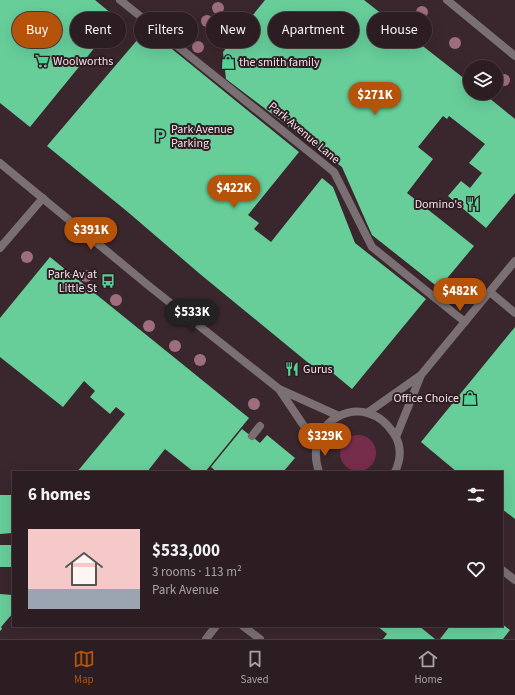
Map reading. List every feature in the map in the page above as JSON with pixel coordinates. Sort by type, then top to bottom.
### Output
[{"type":"street","name":"Park Avenue Lane","points":[[120,0],[334,172],[372,247],[465,322]]},
{"type":"street","points":[[447,0],[515,56]]},
{"type":"street","points":[[0,163],[149,286],[278,389],[339,416]]},
{"type":"street","points":[[0,248],[43,198]]},
{"type":"street","points":[[367,413],[421,375],[515,261]]},
{"type":"street","points":[[490,292],[515,313]]},
{"type":"street","points":[[396,437],[421,375]]},
{"type":"street","points":[[278,389],[316,444]]},
{"type":"street","points":[[319,471],[315,454],[316,444],[321,433],[328,423],[339,416],[348,413],[367,413],[379,418],[389,426],[396,437],[399,446],[399,470]]},
{"type":"street","points":[[252,436],[260,426]]},
{"type":"street","points":[[503,571],[515,580]]},
{"type":"street","points":[[206,639],[215,627]]},
{"type":"street","points":[[244,627],[260,639]]},
{"type":"shaded area","points":[[362,435],[371,440],[375,446],[375,460],[371,466],[362,471],[354,471],[345,466],[341,460],[340,449],[345,440],[351,436]]},
{"type":"building","name":"Woolworths","points":[[0,0],[95,0],[110,12],[70,12],[70,48],[94,48],[30,127],[0,103]]},
{"type":"building","points":[[265,0],[364,0],[379,12],[367,12],[367,48],[425,48],[463,78],[463,100],[492,100],[515,119],[515,193],[486,228],[448,196],[461,181],[470,188],[482,173],[469,163],[485,144],[449,116],[447,119],[443,116],[418,147],[433,159],[407,193],[474,246],[439,288],[372,235],[342,167],[226,79],[223,52],[226,48],[260,48],[260,12],[255,12]]},
{"type":"building","points":[[134,44],[134,48],[171,48],[299,152],[248,215],[259,223],[254,229],[271,242],[322,178],[333,187],[355,243],[426,299],[352,389],[322,364],[317,370],[47,146]]},
{"type":"building","points":[[50,257],[249,418],[206,471],[193,471],[165,449],[148,471],[78,471],[125,414],[116,407],[110,414],[90,397],[95,391],[84,381],[63,407],[0,357],[0,318]]},
{"type":"building","points":[[515,327],[515,519],[503,510],[503,471],[456,471],[421,442]]},
{"type":"building","points":[[242,429],[260,443],[267,435],[295,458],[284,471],[216,471],[211,467]]},
{"type":"building","points":[[0,495],[12,495],[12,533],[0,534]]},
{"type":"building","points":[[0,545],[12,545],[12,567],[0,567]]},
{"type":"building","points":[[0,594],[12,595],[12,614],[1,627],[2,629],[0,631]]},
{"type":"building","points":[[503,625],[510,630],[503,639],[440,639],[449,627],[503,627]]},
{"type":"building","points":[[378,627],[420,627],[435,639],[383,639],[387,634]]},
{"type":"place","name":"Woolworths","points":[[42,61]]},
{"type":"place","name":"the smith family","points":[[228,62]]},
{"type":"place","name":"Park Avenue Parking","points":[[160,136]]},
{"type":"place","name":"Domino's","points":[[473,204]]},
{"type":"place","name":"Park Av at Little St","points":[[108,281]]},
{"type":"place","name":"Gurus","points":[[292,369]]},
{"type":"place","name":"Office Choice","points":[[470,398]]}]
